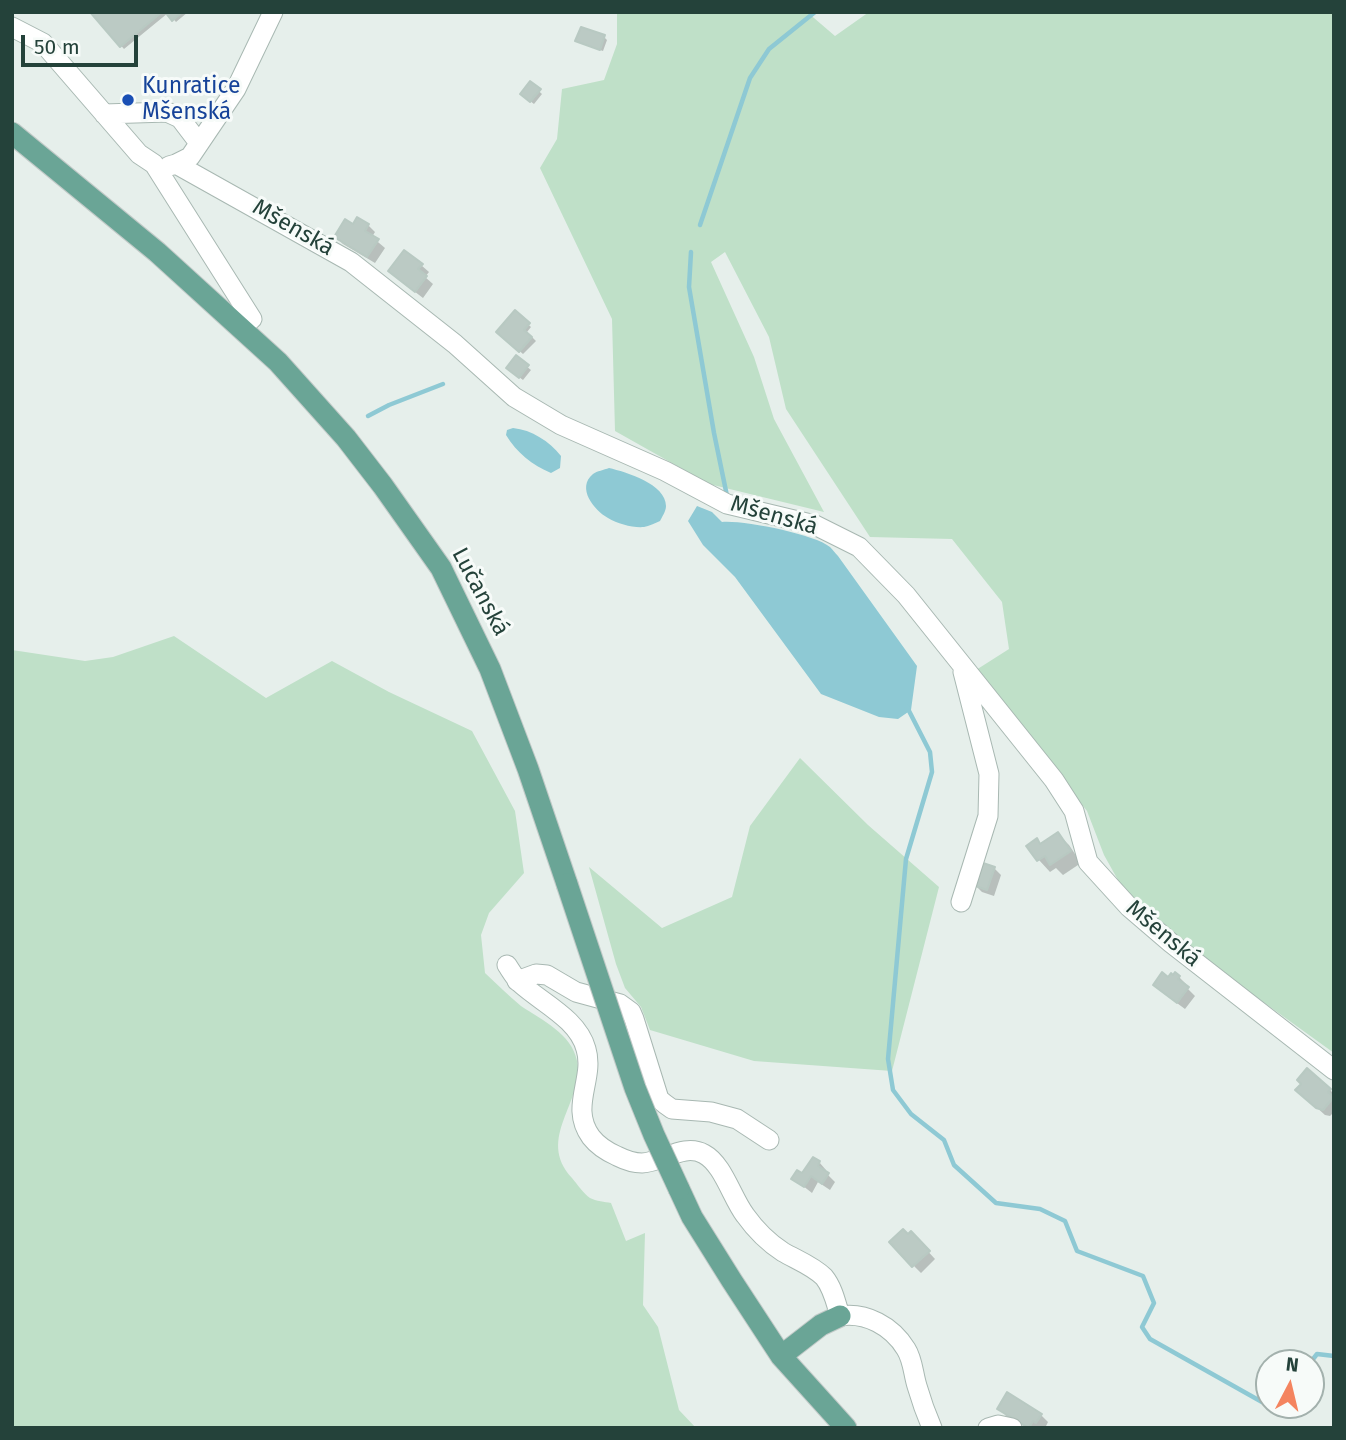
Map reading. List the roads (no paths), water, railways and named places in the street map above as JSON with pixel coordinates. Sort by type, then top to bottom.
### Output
[{"type":"main road","name":"Lučanská","points":[[12,133],[157,252],[278,362],[346,438],[440,568],[490,669],[528,769],[635,1088],[692,1217],[781,1356],[846,1428]]},
{"type":"main road","points":[[781,1356],[821,1325],[840,1316]]},
{"type":"street","points":[[176,164],[190,157],[236,89],[273,12]]},
{"type":"street","points":[[12,27],[43,43],[139,154],[154,164],[252,319]]},
{"type":"street","points":[[104,114],[167,112],[180,118],[199,143]]},
{"type":"street","name":"Mšenská","points":[[154,164],[176,164],[351,262],[455,344],[514,397],[561,425],[665,471],[727,505],[816,525],[859,547],[906,595],[1054,780],[1074,811],[1088,862],[1129,907],[1171,943],[1334,1070]]},
{"type":"street","points":[[961,664],[989,774],[988,817],[961,902]]},
{"type":"street","points":[[769,1140],[737,1119],[711,1112],[672,1109],[659,1099],[634,1018],[620,1004],[576,992],[542,974],[531,976],[512,973],[571,1024],[582,1038],[589,1067],[582,1107],[591,1137],[606,1151],[630,1162],[643,1163],[684,1151],[705,1154],[714,1162],[745,1215],[760,1233],[782,1251],[823,1276],[831,1288],[840,1316],[866,1317],[895,1335],[912,1362],[932,1428]]},
{"type":"street","points":[[988,1428],[998,1425],[1012,1428]]},
{"type":"water","points":[[513,428],[540,437],[551,446],[561,456],[560,468],[551,473],[526,458],[506,435],[507,430]]},
{"type":"water","points":[[609,468],[644,480],[659,491],[666,506],[660,521],[644,527],[630,526],[612,520],[597,510],[589,498],[586,486],[593,474]]},
{"type":"water","points":[[697,506],[712,512],[722,522],[778,529],[809,537],[830,547],[917,666],[911,710],[898,719],[879,717],[821,694],[735,577],[703,545],[688,521]]},
{"type":"waterway","points":[[700,225],[750,78],[769,49],[815,12]]},
{"type":"waterway","points":[[691,252],[689,287],[727,496]]},
{"type":"waterway","points":[[368,416],[443,384]]},
{"type":"waterway","points":[[907,707],[930,752],[932,772],[906,859],[888,1059],[893,1090],[911,1114],[944,1140],[954,1165],[996,1203],[1040,1209],[1065,1221],[1077,1251],[1143,1276],[1154,1303],[1142,1327],[1150,1339],[1255,1398]]},
{"type":"waterway","points":[[1325,1355],[1334,1356]]},
{"type":"place","name":"Kunratice Mšenská","points":[[128,100]]}]
